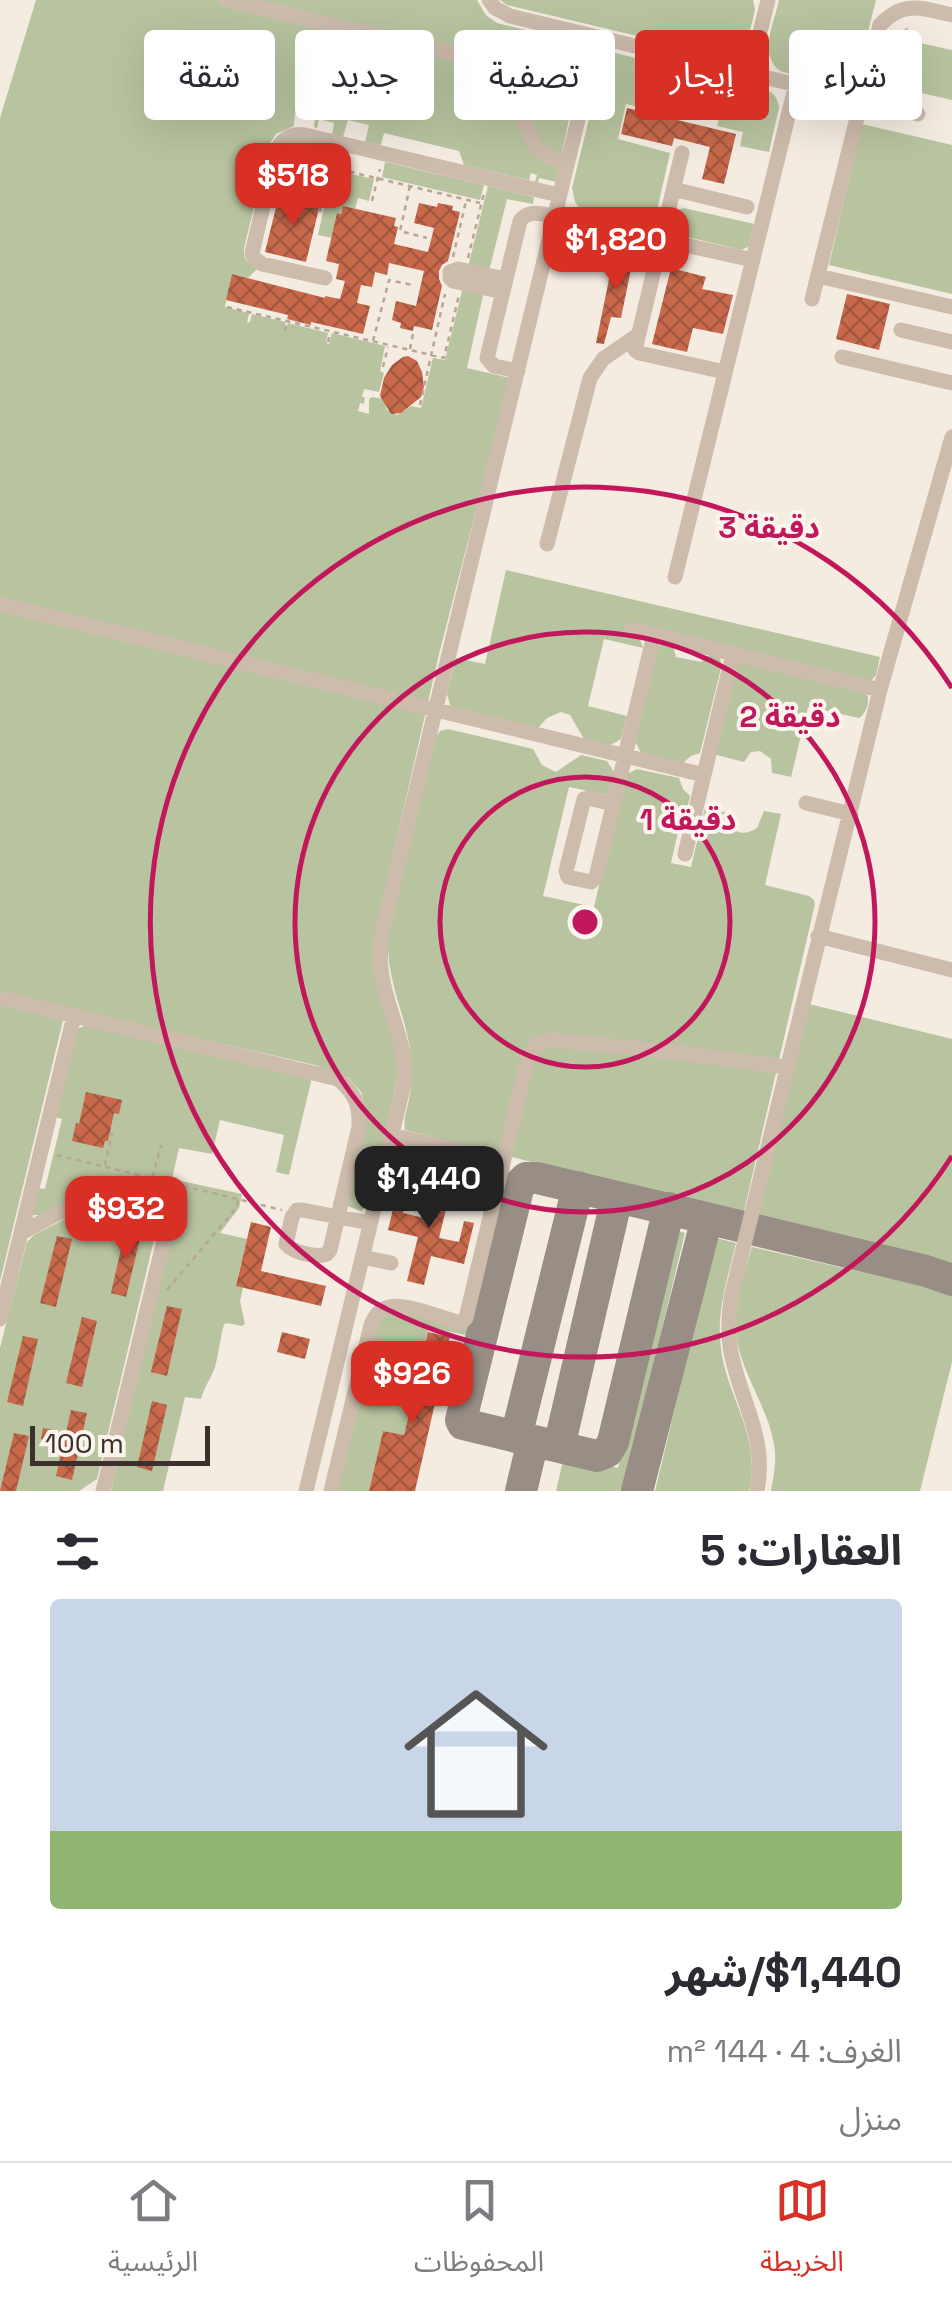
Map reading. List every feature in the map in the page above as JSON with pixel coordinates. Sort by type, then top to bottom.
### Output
[{"type":"lane","points":[[226,0],[454,54]]},
{"type":"lane","points":[[490,0],[504,14],[569,30]]},
{"type":"lane","points":[[761,30],[768,0]]},
{"type":"lane","points":[[879,30],[890,14],[904,8],[944,9]]},
{"type":"lane","points":[[675,577],[789,113]]},
{"type":"lane","points":[[524,120],[538,148],[551,158],[568,162]]},
{"type":"lane","points":[[306,1491],[402,1093],[405,1066],[401,1038],[382,976],[381,943],[577,120]]},
{"type":"lane","points":[[812,299],[855,120]]},
{"type":"lane","points":[[325,278],[262,264],[252,253],[278,145],[298,134],[559,196]]},
{"type":"lane","points":[[682,153],[635,350],[726,372]]},
{"type":"lane","points":[[673,190],[747,207]]},
{"type":"lane","points":[[518,371],[491,364],[487,358],[522,218],[532,213],[753,260]]},
{"type":"lane","points":[[456,275],[536,294]]},
{"type":"lane","points":[[818,276],[952,307]]},
{"type":"lane","points":[[901,330],[952,342]]},
{"type":"lane","points":[[547,544],[590,378],[603,359],[638,335]]},
{"type":"lane","points":[[842,358],[952,383]]},
{"type":"lane","points":[[758,1491],[760,1448],[732,1360],[728,1322],[739,1263],[880,690],[947,475],[952,436]]},
{"type":"lane","points":[[0,604],[704,775]]},
{"type":"lane","points":[[631,629],[880,690]]},
{"type":"lane","points":[[613,804],[588,798],[583,801],[568,876],[587,882],[594,880],[613,804],[654,635]]},
{"type":"lane","points":[[685,854],[733,654]]},
{"type":"lane","points":[[806,803],[850,814]]},
{"type":"lane","points":[[818,936],[952,970]]},
{"type":"lane","points":[[0,998],[338,1080],[349,1088],[360,1113],[359,1126],[338,1217],[330,1250],[318,1256],[289,1248],[287,1240],[294,1212],[302,1210],[338,1217],[370,1224]]},
{"type":"lane","points":[[0,1320],[74,1016]]},
{"type":"lane","points":[[331,1491],[373,1319],[390,1306],[457,1322],[464,1320],[533,1048],[552,1040],[786,1068]]},
{"type":"lane","points":[[392,1135],[503,1161]]},
{"type":"lane","points":[[21,1233],[98,1196],[124,1193],[147,1198],[162,1210],[165,1236],[100,1488]]},
{"type":"lane","points":[[362,1257],[392,1263]]},
{"type":"path","points":[[320,212],[336,142]]},
{"type":"path","points":[[372,201],[383,154]]},
{"type":"path","points":[[330,167],[481,203]]},
{"type":"path","points":[[420,405],[431,355],[487,179]]},
{"type":"path","points":[[410,186],[400,231],[427,238]]},
{"type":"path","points":[[227,306],[444,358],[466,200]]},
{"type":"path","points":[[373,342],[389,280],[413,285]]},
{"type":"path","points":[[248,322],[250,312]]},
{"type":"path","points":[[285,331],[287,321]]},
{"type":"path","points":[[328,342],[330,331]]},
{"type":"path","points":[[410,350],[413,334]]},
{"type":"path","points":[[383,368],[388,345]]},
{"type":"path","points":[[104,1167],[112,1133]]},
{"type":"path","points":[[147,1198],[161,1144]]},
{"type":"path","points":[[41,1151],[294,1212]]},
{"type":"path","points":[[152,1291],[164,1293],[237,1207],[238,1200]]},
{"type":"green space","points":[[36,0],[477,0],[486,15],[497,23],[526,30],[454,30],[454,120],[569,120],[556,182],[539,178],[535,182],[537,175],[531,173],[529,180],[464,165],[459,151],[384,133],[381,145],[365,142],[369,125],[348,120],[434,120],[434,30],[295,30],[294,126],[276,134],[270,143],[244,248],[247,261],[258,268],[248,278],[232,274],[225,307],[249,313],[247,323],[252,314],[286,322],[284,332],[288,323],[328,333],[329,344],[332,333],[385,346],[379,392],[364,389],[364,404],[360,403],[358,411],[369,414],[372,397],[383,399],[387,410],[397,415],[411,406],[421,408],[433,358],[445,360],[463,287],[484,291],[467,368],[510,378],[439,654],[375,934],[398,1076],[369,1203],[361,1211],[347,1206],[365,1112],[361,1092],[349,1078],[315,1065],[66,1008],[0,1281],[0,118]]},
{"type":"green space","points":[[500,0],[753,0],[755,10],[750,30],[635,30],[635,35],[507,5]]},
{"type":"green space","points":[[779,0],[876,0],[868,30],[789,30],[789,74],[773,64],[769,38]]},
{"type":"green space","points":[[922,43],[952,50],[952,100],[922,93]]},
{"type":"green space","points":[[615,53],[635,58],[635,106],[626,104],[618,139],[670,153],[654,224],[580,208],[572,188],[589,120],[615,120]]},
{"type":"green space","points":[[769,91],[776,97],[779,108],[769,152],[740,146],[743,132],[717,126],[718,120],[769,120]]},
{"type":"green space","points":[[323,120],[348,120],[343,137],[332,135],[334,123]]},
{"type":"green space","points":[[862,124],[952,145],[952,294],[829,265]]},
{"type":"green space","points":[[292,140],[333,149],[321,200],[272,190],[282,150]]},
{"type":"green space","points":[[385,162],[484,185],[480,200],[382,177]]},
{"type":"green space","points":[[332,170],[374,179],[369,201],[358,198],[355,209],[343,206],[332,238],[318,235]]},
{"type":"green space","points":[[488,186],[534,197],[533,204],[507,199],[489,271],[468,267]]},
{"type":"green space","points":[[684,208],[754,224],[749,246],[742,250],[679,235],[672,226],[675,212]]},
{"type":"green space","points":[[506,570],[880,657],[876,675],[866,680],[630,623],[627,635],[640,639],[643,648],[604,639],[588,706],[627,716],[621,739],[609,746],[584,739],[570,715],[561,712],[547,718],[538,728],[453,707],[447,694],[456,658],[485,664]]},
{"type":"green space","points":[[673,646],[676,657],[701,662],[710,654],[719,657],[722,664],[700,753],[683,763],[641,753],[635,741],[657,647]]},
{"type":"green space","points":[[737,662],[866,693],[867,707],[859,718],[808,707],[791,777],[772,773],[771,759],[760,751],[751,752],[744,762],[713,754]]},
{"type":"green space","points":[[448,729],[533,749],[542,765],[556,772],[581,755],[607,761],[614,772],[608,795],[569,787],[543,896],[594,907],[625,775],[637,769],[679,778],[690,796],[671,863],[691,867],[705,808],[728,813],[730,825],[741,833],[757,828],[764,811],[781,814],[765,885],[809,896],[815,904],[744,1211],[681,1200],[405,1130],[411,1060],[390,970],[388,936],[436,737]]},
{"type":"green space","points":[[809,1004],[952,1039],[952,1265],[758,1217]]},
{"type":"green space","points":[[89,1024],[312,1077],[289,1175],[276,1172],[284,1135],[220,1120],[212,1154],[179,1148],[172,1179],[242,1194],[239,1208],[220,1233],[247,1239],[236,1285],[243,1287],[240,1301],[245,1324],[224,1324],[215,1367],[201,1399],[185,1397],[163,1491],[111,1491],[171,1229],[153,1194],[115,1185],[40,1215],[31,1211],[36,1188],[45,1189],[62,1119],[55,1117],[77,1029]]},
{"type":"green space","points":[[504,1168],[510,1169],[469,1336],[429,1327],[404,1435],[383,1431],[369,1491],[334,1491],[375,1324],[393,1311],[458,1325]]},
{"type":"green space","points":[[120,1200],[150,1207],[158,1223],[97,1479],[79,1491],[0,1491],[0,1348],[27,1242],[94,1204]]},
{"type":"green space","points":[[674,1230],[685,1233],[623,1491],[556,1491],[564,1456],[618,1468]]},
{"type":"green space","points":[[716,1238],[736,1243],[722,1302],[720,1337],[727,1377],[751,1450],[749,1491],[655,1491]]},
{"type":"green space","points":[[752,1247],[952,1293],[952,1362],[920,1491],[771,1491],[774,1444],[740,1353],[736,1328]]},
{"type":"building","points":[[627,108],[635,110],[635,120],[677,120],[736,134],[724,184],[702,179],[710,147],[674,138],[672,146],[621,134]]},
{"type":"building","points":[[279,195],[320,204],[306,262],[265,252]]},
{"type":"building","points":[[419,203],[453,206],[452,210],[460,212],[448,261],[439,271],[442,286],[432,330],[400,328],[401,323],[392,320],[396,301],[416,306],[424,271],[389,263],[387,275],[375,272],[372,287],[361,285],[357,303],[370,306],[363,334],[311,325],[287,319],[288,315],[226,300],[232,274],[340,299],[345,281],[336,279],[339,264],[326,261],[337,213],[341,214],[343,206],[396,218],[394,244],[428,252],[434,228],[414,223]]},
{"type":"building","points":[[615,250],[634,254],[621,318],[611,317],[604,344],[596,343]]},
{"type":"building","points":[[671,268],[706,277],[702,289],[733,295],[723,334],[693,328],[687,352],[652,344]]},
{"type":"building","points":[[847,294],[890,304],[879,350],[836,339]]},
{"type":"building","points":[[408,356],[417,361],[424,387],[421,397],[401,413],[391,414],[380,396],[384,378],[392,365]]},
{"type":"building","points":[[86,1092],[122,1100],[103,1148],[72,1141]]},
{"type":"building","points":[[433,1179],[452,1184],[439,1238],[459,1242],[464,1221],[474,1223],[464,1264],[431,1256],[424,1285],[407,1281],[418,1237],[388,1230],[399,1184],[409,1187],[403,1213],[424,1218]]},
{"type":"building","points":[[251,1222],[271,1227],[261,1271],[326,1286],[321,1306],[236,1286]]},
{"type":"building","points":[[126,1227],[142,1230],[126,1297],[111,1293]]},
{"type":"building","points":[[57,1236],[72,1239],[56,1307],[40,1303]]},
{"type":"building","points":[[167,1306],[182,1309],[167,1376],[151,1372]]},
{"type":"building","points":[[82,1317],[97,1321],[82,1387],[66,1383]]},
{"type":"building","points":[[282,1332],[310,1339],[305,1359],[277,1352]]},
{"type":"building","points":[[428,1332],[450,1337],[415,1491],[369,1491],[383,1431],[404,1435]]},
{"type":"building","points":[[23,1336],[38,1339],[23,1406],[7,1402]]},
{"type":"building","points":[[152,1401],[167,1405],[152,1471],[137,1467]]},
{"type":"building","points":[[71,1410],[87,1413],[72,1480],[56,1476],[63,1445],[41,1439],[43,1428],[66,1433]]},
{"type":"building","points":[[14,1433],[29,1436],[16,1491],[0,1491]]},
{"type":"taxiway","points":[[669,1208],[613,1442],[607,1452],[597,1456],[463,1424],[519,1185],[526,1178],[537,1178],[586,1189],[634,1201],[683,1212],[952,1280]]},
{"type":"taxiway","points":[[516,1437],[578,1187]]},
{"type":"taxiway","points":[[559,1447],[617,1197]]},
{"type":"taxiway","points":[[637,1491],[707,1218]]},
{"type":"taxiway","points":[[521,1491],[533,1441]]}]
